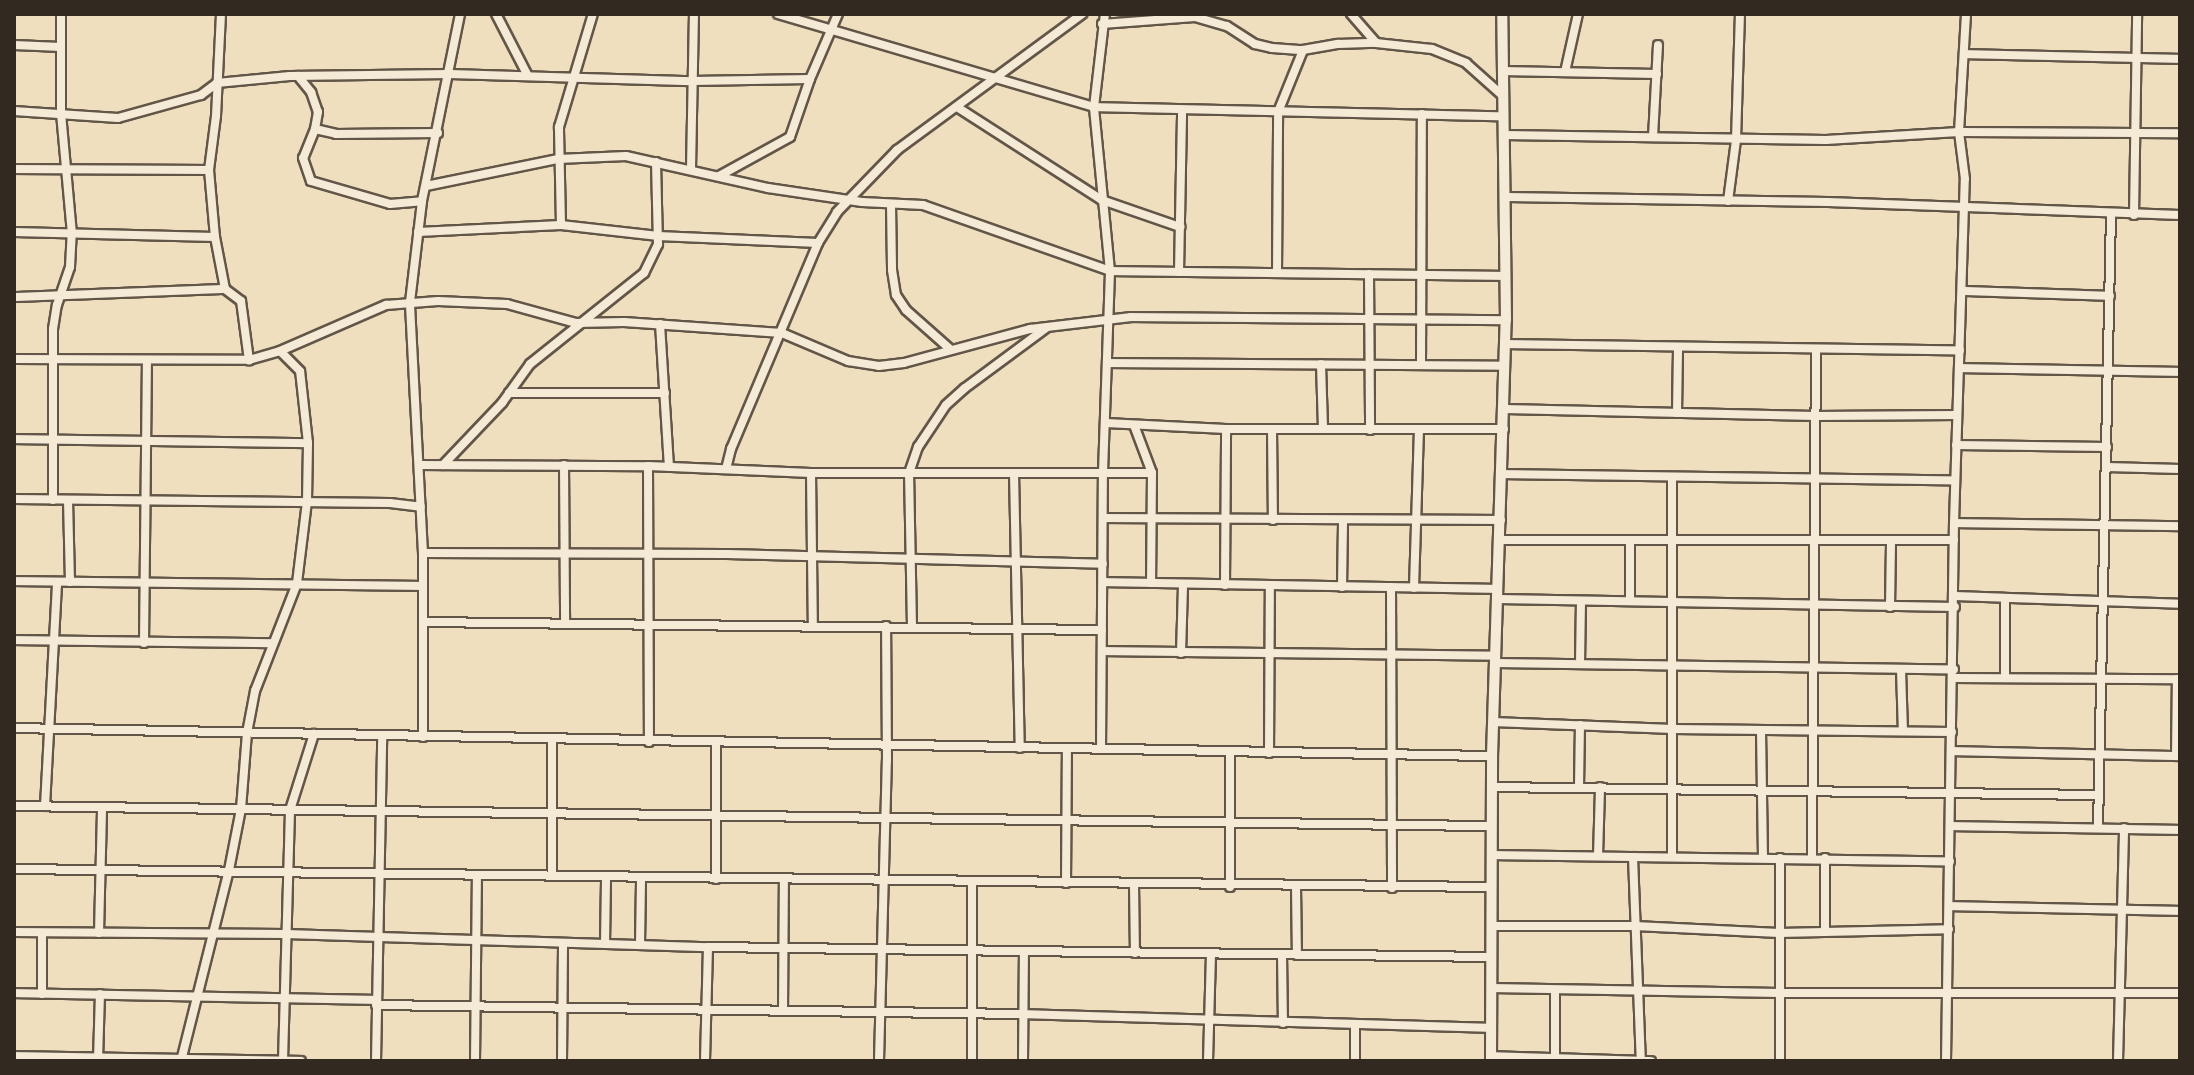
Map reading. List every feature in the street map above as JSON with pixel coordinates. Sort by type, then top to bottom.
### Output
[{"type":"street","points":[[53,500],[52,360],[55,314],[70,267],[72,234],[61,112],[61,14]]},
{"type":"street","points":[[221,14],[209,170],[215,237],[225,289]]},
{"type":"street","points":[[423,737],[423,553],[410,302],[422,201],[460,14]]},
{"type":"street","points":[[496,14],[527,74]]},
{"type":"street","points":[[561,225],[559,127],[593,14]]},
{"type":"street","points":[[691,169],[694,14]]},
{"type":"street","points":[[778,14],[1094,107],[1504,116]]},
{"type":"street","points":[[718,177],[790,137],[810,79],[838,14]]},
{"type":"street","points":[[726,469],[731,449],[818,243],[846,200],[897,150],[1082,14]]},
{"type":"street","points":[[1101,749],[1103,472],[1110,271],[1094,107],[1105,14]]},
{"type":"street","points":[[1351,14],[1376,43]]},
{"type":"street","points":[[1502,14],[1507,197],[1506,344],[1492,756],[1491,1059],[1651,1061]]},
{"type":"street","points":[[1565,72],[1578,14]]},
{"type":"street","points":[[1728,201],[1736,140],[1740,14]]},
{"type":"street","points":[[1946,1061],[1954,523],[1965,207],[1959,132],[1966,14]]},
{"type":"street","points":[[2134,215],[2137,14]]},
{"type":"street","points":[[1102,24],[1195,17],[1227,26],[1255,44],[1303,50],[1338,44],[1376,43],[1444,52],[1466,63],[1503,96]]},
{"type":"street","points":[[14,45],[61,47]]},
{"type":"street","points":[[1653,137],[1658,45]]},
{"type":"street","points":[[1277,273],[1278,112],[1303,50]]},
{"type":"street","points":[[1964,54],[2180,59]]},
{"type":"street","points":[[1502,71],[1657,74]]},
{"type":"street","points":[[14,111],[61,112],[106,119],[128,117],[201,95],[217,83],[298,76],[527,74],[692,81],[810,79]]},
{"type":"street","points":[[298,76],[316,101],[315,129],[303,158],[311,181],[390,204],[422,201]]},
{"type":"street","points":[[957,107],[1102,200],[1180,227]]},
{"type":"street","points":[[1179,272],[1182,111]]},
{"type":"street","points":[[1421,365],[1422,114]]},
{"type":"street","points":[[315,129],[336,134],[438,133]]},
{"type":"street","points":[[1505,135],[1826,140],[1959,132],[2180,133]]},
{"type":"street","points":[[426,186],[558,159],[609,155],[846,200],[939,209],[1110,271],[1506,276]]},
{"type":"street","points":[[443,465],[509,393],[530,364],[576,323],[644,273],[655,252],[658,236],[656,162]]},
{"type":"street","points":[[14,170],[209,170]]},
{"type":"street","points":[[1507,197],[2180,215]]},
{"type":"street","points":[[891,204],[892,270],[896,295],[906,310],[951,350]]},
{"type":"street","points":[[2098,828],[2111,214]]},
{"type":"street","points":[[418,232],[561,225],[658,236],[818,243]]},
{"type":"street","points":[[14,232],[215,237]]},
{"type":"street","points":[[1369,274],[1370,430]]},
{"type":"street","points":[[14,297],[225,289],[241,301],[249,360]]},
{"type":"street","points":[[1962,291],[2110,296]]},
{"type":"street","points":[[14,359],[147,362],[249,360],[280,351],[375,309],[410,302],[485,301],[576,323],[660,324],[782,333],[864,365],[890,366],[1046,327],[1109,319],[1506,320]]},
{"type":"street","points":[[660,324],[669,467]]},
{"type":"street","points":[[912,627],[909,473],[918,447],[946,405],[1046,327]]},
{"type":"street","points":[[1506,344],[1960,350]]},
{"type":"street","points":[[1677,413],[1678,347]]},
{"type":"street","points":[[1812,858],[1816,349]]},
{"type":"street","points":[[181,1059],[229,870],[241,809],[247,733],[255,691],[271,643],[297,583],[307,501],[308,443],[300,371],[280,351]]},
{"type":"street","points":[[144,643],[147,362]]},
{"type":"street","points":[[1108,363],[1505,366]]},
{"type":"street","points":[[1321,364],[1323,429]]},
{"type":"street","points":[[1960,368],[2180,372]]},
{"type":"street","points":[[509,393],[665,393]]},
{"type":"street","points":[[1505,409],[1815,416],[1957,415]]},
{"type":"street","points":[[1106,423],[1226,429],[1504,429]]},
{"type":"street","points":[[1134,425],[1152,473],[1151,583]]},
{"type":"street","points":[[1225,585],[1226,429]]},
{"type":"street","points":[[1272,429],[1273,520]]},
{"type":"street","points":[[1414,588],[1419,430]]},
{"type":"street","points":[[14,439],[308,443]]},
{"type":"street","points":[[1956,445],[2107,447]]},
{"type":"street","points":[[419,465],[648,466],[811,473],[1152,473]]},
{"type":"street","points":[[564,465],[565,623]]},
{"type":"street","points":[[648,466],[649,742]]},
{"type":"street","points":[[2107,467],[2180,469]]},
{"type":"street","points":[[811,473],[813,626]]},
{"type":"street","points":[[1014,473],[1020,748]]},
{"type":"street","points":[[1502,474],[1955,480]]},
{"type":"street","points":[[1672,477],[1672,857]]},
{"type":"street","points":[[14,499],[307,501],[421,507]]},
{"type":"street","points":[[68,500],[70,582]]},
{"type":"street","points":[[1104,518],[1501,520]]},
{"type":"street","points":[[1342,587],[1343,520]]},
{"type":"street","points":[[1954,523],[2180,526]]},
{"type":"street","points":[[1500,540],[1954,540]]},
{"type":"street","points":[[1630,540],[1630,601]]},
{"type":"street","points":[[1890,607],[1891,540]]},
{"type":"street","points":[[423,553],[564,551],[1103,564]]},
{"type":"street","points":[[14,581],[422,586]]},
{"type":"street","points":[[45,806],[57,582]]},
{"type":"street","points":[[1103,582],[1391,587],[1581,601],[1955,607]]},
{"type":"street","points":[[1181,653],[1183,584]]},
{"type":"street","points":[[1269,753],[1270,586]]},
{"type":"street","points":[[1391,587],[1392,888]]},
{"type":"street","points":[[1955,596],[2180,604]]},
{"type":"street","points":[[2005,599],[2005,678]]},
{"type":"street","points":[[1580,664],[1581,601]]},
{"type":"street","points":[[423,622],[1102,630]]},
{"type":"street","points":[[879,1061],[886,626]]},
{"type":"street","points":[[14,640],[271,643]]},
{"type":"street","points":[[1102,651],[1393,656],[1672,667],[1901,669],[2005,678],[2178,679],[2178,756],[1953,751]]},
{"type":"street","points":[[1901,669],[1903,731]]},
{"type":"street","points":[[1493,722],[1673,729],[1952,732]]},
{"type":"street","points":[[1579,787],[1580,725]]},
{"type":"street","points":[[14,728],[1492,756]]},
{"type":"street","points":[[1761,730],[1763,858]]},
{"type":"street","points":[[283,1061],[290,810],[314,734]]},
{"type":"street","points":[[376,1061],[377,874],[382,736]]},
{"type":"street","points":[[552,739],[552,876]]},
{"type":"street","points":[[716,743],[716,879]]},
{"type":"street","points":[[1066,883],[1067,748]]},
{"type":"street","points":[[1230,752],[1230,887]]},
{"type":"street","points":[[1492,787],[2098,795]]},
{"type":"street","points":[[1598,856],[1600,787]]},
{"type":"street","points":[[14,806],[1492,826]]},
{"type":"street","points":[[99,933],[102,807]]},
{"type":"street","points":[[1951,826],[2180,830]]},
{"type":"street","points":[[2118,1061],[2124,828]]},
{"type":"street","points":[[1492,855],[1950,861]]},
{"type":"street","points":[[1633,857],[1641,1061]]},
{"type":"street","points":[[1780,858],[1780,1061]]},
{"type":"street","points":[[1825,858],[1825,932]]},
{"type":"street","points":[[14,869],[1230,887],[1492,887]]},
{"type":"street","points":[[475,1061],[477,875]]},
{"type":"street","points":[[605,944],[606,877]]},
{"type":"street","points":[[640,945],[641,878]]},
{"type":"street","points":[[783,1011],[784,881]]},
{"type":"street","points":[[972,883],[972,1061]]},
{"type":"street","points":[[1134,884],[1135,953]]},
{"type":"street","points":[[1296,887],[1297,955]]},
{"type":"street","points":[[1949,906],[2180,911]]},
{"type":"street","points":[[1491,926],[1635,926],[1779,933],[1949,929]]},
{"type":"street","points":[[14,932],[286,934],[708,947],[1492,957]]},
{"type":"street","points":[[42,933],[42,994]]},
{"type":"street","points":[[562,1061],[563,943]]},
{"type":"street","points":[[705,1061],[708,947]]},
{"type":"street","points":[[1023,1061],[1024,952]]},
{"type":"street","points":[[1282,954],[1283,1023]]},
{"type":"street","points":[[1208,1061],[1211,955]]},
{"type":"street","points":[[1491,988],[1638,992],[1947,990],[2180,993]]},
{"type":"street","points":[[1555,990],[1555,1058]]},
{"type":"street","points":[[14,993],[285,997],[476,1006],[1023,1014],[1491,1028]]},
{"type":"street","points":[[98,1059],[100,994]]},
{"type":"street","points":[[1355,1025],[1355,1061]]},
{"type":"street","points":[[14,1056],[301,1061]]}]
